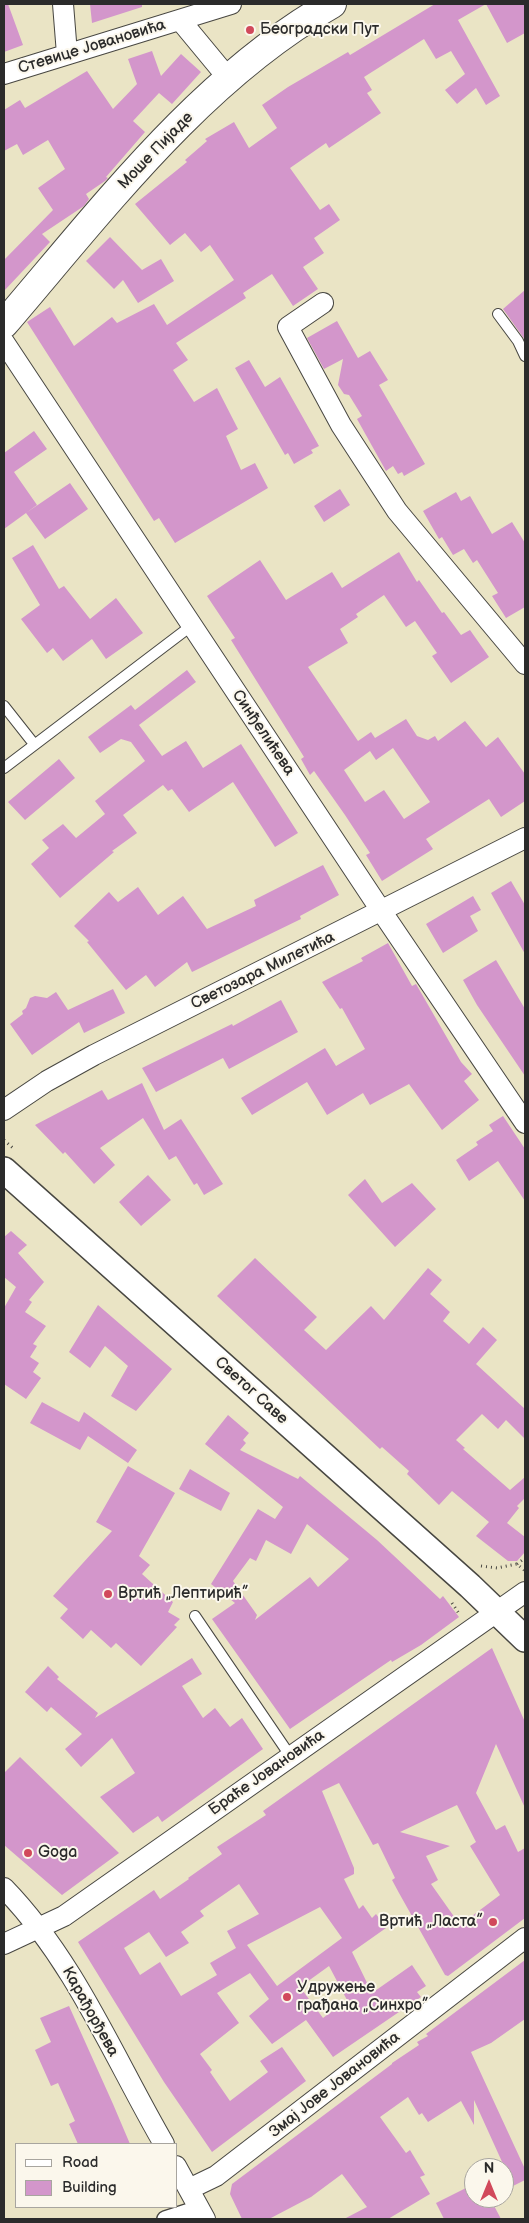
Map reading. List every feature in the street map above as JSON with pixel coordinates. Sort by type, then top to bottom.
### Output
[{"type":"main road","name":"Моше Пијаде","points":[[4,324],[104,206],[228,78],[288,31],[332,4]]},
{"type":"street","points":[[64,4],[67,54]]},
{"type":"street","name":"Стевице Јовановића","points":[[4,74],[231,4]]},
{"type":"street","name":"Стевице Јовановића","points":[[180,20],[228,78]]},
{"type":"street","points":[[323,303],[288,327],[341,425],[397,511],[524,659]]},
{"type":"street","name":"Синђелићева","points":[[4,342],[191,626],[525,1123]]},
{"type":"street","name":"Светозара Милетића","points":[[4,1110],[47,1080],[94,1055],[382,912],[525,838]]},
{"type":"street","name":"Светог Саве","points":[[4,1170],[498,1612],[525,1639]]},
{"type":"street","name":"Браће Јовановића","points":[[4,1944],[64,1916],[525,1592]]},
{"type":"street","name":"Светог Саве","points":[[498,1612],[525,1651]]},
{"type":"street","name":"Карађорђева","points":[[4,1888],[40,1928],[66,1966],[163,2143]]},
{"type":"street","name":"Змај Јове Јовановића","points":[[189,2189],[216,2176],[525,1938]]},
{"type":"street","points":[[165,2219],[202,2214],[178,2170]]},
{"type":"lane","points":[[498,314],[518,341],[525,356]]},
{"type":"lane","points":[[4,768],[191,626]]},
{"type":"lane","points":[[4,706],[34,744]]},
{"type":"lane","points":[[195,1616],[291,1757]]},
{"type":"path","points":[[489,1566],[496,1568],[517,1564],[525,1558]]},
{"type":"path","points":[[517,1564],[525,1571]]},
{"type":"building","points":[[4,4],[8,4],[23,45],[4,52]]},
{"type":"building","points":[[90,4],[142,4],[142,7],[92,23]]},
{"type":"building","points":[[435,4],[486,4],[458,20],[500,96],[486,105],[476,88],[457,104],[445,90],[465,74],[451,51],[436,59],[424,39],[364,77],[372,90],[367,93],[381,113],[329,148],[326,143],[290,168],[320,210],[329,204],[340,220],[314,238],[324,253],[303,267],[318,289],[293,306],[272,274],[243,293],[246,298],[176,343],[188,360],[173,370],[194,402],[217,388],[238,429],[226,436],[241,470],[255,463],[268,488],[175,543],[159,518],[154,521],[27,322],[50,307],[74,346],[112,317],[117,323],[154,304],[167,325],[234,280],[210,245],[201,252],[185,233],[170,245],[135,204],[187,162],[185,160],[207,141],[205,139],[234,122],[249,148],[277,128],[262,105],[288,87],[348,52],[350,55]]},
{"type":"building","points":[[486,4],[525,4],[525,33],[507,43]]},
{"type":"building","points":[[152,51],[161,76],[181,54],[201,72],[172,104],[159,93],[133,121],[145,132],[106,177],[108,178],[86,194],[89,199],[84,206],[42,234],[50,242],[4,291],[4,260],[53,210],[38,188],[65,169],[48,140],[23,155],[17,144],[4,151],[4,110],[20,100],[25,108],[87,71],[113,109],[137,84],[128,59]]},
{"type":"building","points":[[110,237],[142,270],[161,259],[174,281],[138,303],[123,280],[114,289],[86,261]]},
{"type":"building","points":[[525,290],[525,340],[503,309]]},
{"type":"building","points":[[337,321],[358,358],[370,351],[388,380],[379,385],[425,464],[404,476],[402,472],[398,474],[393,466],[386,471],[357,419],[362,416],[349,395],[344,394],[338,385],[343,359],[324,369],[307,338]]},
{"type":"building","points":[[249,360],[265,387],[280,377],[319,446],[311,450],[313,453],[294,464],[288,453],[285,455],[235,368]]},
{"type":"building","points":[[34,431],[47,449],[14,472],[37,505],[4,529],[4,453]]},
{"type":"building","points":[[70,483],[88,509],[45,539],[26,513]]},
{"type":"building","points":[[340,489],[350,505],[324,522],[314,506]]},
{"type":"building","points":[[456,492],[461,501],[470,496],[492,534],[512,522],[525,543],[525,607],[506,618],[492,596],[498,593],[477,560],[473,563],[464,549],[453,555],[442,537],[439,539],[423,511]]},
{"type":"building","points":[[33,545],[59,589],[64,586],[90,619],[116,598],[143,633],[106,659],[92,639],[63,661],[53,648],[47,653],[21,619],[40,605],[12,558]]},
{"type":"building","points":[[399,552],[417,582],[419,580],[442,613],[444,612],[461,635],[470,630],[489,657],[451,683],[432,656],[437,653],[415,621],[406,627],[384,595],[356,614],[358,617],[340,629],[348,643],[308,667],[358,741],[371,732],[375,738],[406,719],[417,736],[428,740],[435,736],[438,741],[465,721],[486,747],[498,737],[525,774],[525,801],[501,817],[489,799],[426,839],[433,849],[382,881],[366,855],[370,853],[345,815],[314,771],[310,775],[301,759],[304,757],[231,640],[235,638],[207,596],[260,560],[286,600],[332,572],[342,588]],"holes":[[[393,748],[430,802],[404,819],[384,790],[365,802],[344,770],[370,751],[376,760]]]},
{"type":"building","points":[[187,670],[196,682],[139,725],[162,756],[186,741],[203,768],[241,744],[298,833],[275,847],[233,782],[189,812],[172,789],[168,791],[163,785],[123,815],[137,833],[112,851],[114,852],[60,898],[31,864],[49,848],[42,840],[63,824],[76,838],[105,814],[95,801],[145,761],[131,742],[121,739],[100,753],[88,737],[131,705],[135,710]]},
{"type":"building","points":[[59,759],[75,778],[25,820],[8,802]]},
{"type":"building","points":[[323,865],[339,895],[300,916],[301,919],[192,972],[187,962],[155,987],[146,975],[126,990],[87,942],[89,941],[74,926],[109,892],[118,902],[138,887],[158,915],[183,896],[207,929],[256,906],[254,900]]},
{"type":"building","points":[[511,881],[525,905],[525,954],[491,893]]},
{"type":"building","points":[[473,896],[481,910],[470,916],[478,931],[443,953],[426,924]]},
{"type":"building","points":[[388,943],[412,986],[416,984],[461,1062],[472,1074],[464,1081],[479,1100],[442,1130],[409,1084],[370,1105],[363,1093],[327,1115],[307,1082],[252,1115],[241,1098],[325,1048],[336,1066],[365,1049],[342,1008],[340,1009],[322,982],[363,961],[361,958]]},
{"type":"building","points":[[496,960],[525,1009],[525,1076],[477,1005],[463,980]]},
{"type":"building","points":[[113,989],[125,1013],[84,1033],[79,1022],[32,1055],[10,1024],[23,1014],[22,1011],[26,1008],[30,998],[35,996],[47,998],[56,992],[68,1010]]},
{"type":"building","points":[[281,1000],[298,1032],[229,1069],[223,1058],[156,1092],[142,1068],[232,1024],[233,1026]]},
{"type":"building","points":[[142,1083],[164,1130],[181,1119],[223,1184],[204,1195],[197,1183],[194,1185],[176,1156],[169,1160],[143,1118],[100,1148],[115,1165],[94,1184],[65,1152],[63,1154],[35,1125],[102,1090],[108,1100]]},
{"type":"building","points":[[503,1116],[525,1149],[525,1201],[498,1161],[469,1181],[456,1160],[478,1145],[476,1142],[493,1131],[489,1125]]},
{"type":"building","points":[[148,1175],[171,1200],[141,1226],[119,1202]]},
{"type":"building","points":[[365,1179],[382,1203],[412,1183],[436,1209],[395,1247],[348,1195]]},
{"type":"building","points":[[11,1231],[27,1245],[18,1253],[44,1282],[29,1300],[32,1302],[25,1312],[46,1326],[33,1344],[37,1346],[30,1357],[39,1363],[33,1372],[41,1378],[26,1399],[4,1384],[4,1308],[16,1287],[4,1277],[4,1237]]},
{"type":"building","points":[[255,1258],[317,1317],[304,1330],[326,1350],[371,1306],[384,1320],[428,1268],[442,1280],[430,1294],[450,1312],[443,1321],[469,1344],[483,1327],[497,1340],[476,1364],[525,1409],[525,1439],[506,1420],[498,1429],[482,1414],[456,1440],[465,1448],[463,1449],[510,1490],[525,1477],[525,1498],[517,1506],[519,1508],[507,1523],[525,1537],[525,1552],[517,1561],[508,1561],[476,1536],[489,1522],[452,1491],[439,1505],[407,1474],[409,1471],[382,1447],[380,1449],[217,1296]]},
{"type":"building","points":[[98,1305],[172,1369],[136,1411],[111,1396],[128,1366],[105,1346],[90,1368],[69,1352]]},
{"type":"building","points":[[42,1402],[79,1422],[84,1412],[137,1450],[128,1463],[88,1436],[80,1450],[30,1423]]},
{"type":"building","points":[[228,1415],[249,1433],[243,1440],[246,1443],[240,1450],[298,1479],[300,1476],[377,1540],[440,1599],[443,1596],[459,1617],[421,1645],[392,1662],[391,1660],[290,1729],[212,1619],[235,1603],[211,1584],[258,1509],[275,1519],[283,1507],[205,1444]],"holes":[[[307,1524],[349,1559],[318,1587],[310,1577],[255,1620],[257,1615],[233,1581],[250,1558],[256,1561],[266,1540],[291,1554]]]},
{"type":"building","points":[[128,1466],[175,1493],[139,1556],[150,1565],[142,1574],[173,1602],[168,1612],[180,1619],[174,1625],[177,1627],[141,1666],[116,1643],[111,1648],[91,1630],[83,1639],[60,1618],[68,1609],[53,1596],[112,1531],[96,1522]]},
{"type":"building","points":[[190,1469],[230,1493],[221,1511],[179,1489]]},
{"type":"building","points":[[492,1648],[525,1722],[525,1808],[496,1744],[476,1793],[496,1830],[505,1825],[518,1852],[525,1848],[525,1918],[448,1976],[445,1975],[392,1880],[395,1878],[378,1843],[373,1845],[339,1783],[322,1791],[354,1868],[354,1874],[344,1879],[359,1909],[363,1905],[372,1918],[376,1914],[386,1928],[352,1952],[372,1993],[412,1965],[426,1986],[417,1992],[421,1997],[333,2057],[306,2020],[272,2044],[249,2016],[269,1999],[250,1973],[217,1993],[239,2023],[200,2054],[212,2070],[210,2072],[230,2101],[268,2072],[260,2061],[282,2047],[306,2081],[212,2152],[164,2082],[78,1942],[154,1890],[160,1899],[189,1879],[222,1854],[217,1847],[266,1815],[263,1811]],"holes":[[[457,1805],[476,1842],[470,1846],[500,1895],[460,1925],[431,1884],[438,1880],[426,1856],[450,1846],[400,1832]],[[239,1884],[259,1914],[227,1931],[236,1948],[210,1963],[217,1975],[181,1996],[160,1962],[140,1975],[124,1948],[149,1932],[166,1957],[189,1943],[181,1932],[204,1916],[200,1911]],[[320,1907],[342,1938],[277,1986],[247,1945]],[[329,1966],[347,2000],[323,2018],[300,1987]]]},
{"type":"building","points":[[192,1658],[202,1674],[182,1686],[203,1718],[215,1708],[230,1727],[242,1718],[263,1749],[162,1822],[158,1816],[133,1833],[100,1797],[135,1773],[112,1738],[81,1767],[65,1749],[82,1734],[51,1707],[47,1712],[25,1692],[48,1666],[59,1677],[57,1679],[98,1713],[95,1718]]},
{"type":"building","points":[[20,1757],[119,1853],[62,1895],[4,1845],[4,1773]]},
{"type":"building","points":[[525,1960],[525,2019],[491,2043],[471,2052],[525,2169],[525,2180],[514,2186],[514,2158],[500,2158],[474,2100],[474,2125],[461,2101],[428,2122],[422,2113],[419,2115],[408,2097],[380,2117],[406,2153],[410,2150],[425,2175],[420,2177],[430,2194],[388,2219],[344,2219],[367,2207],[342,2174],[311,2197],[269,2219],[242,2219],[230,2194],[232,2184],[392,2063],[419,2045],[417,2042],[428,2036],[426,2034]]},
{"type":"building","points":[[69,2006],[130,2143],[78,2143],[69,2124],[75,2121],[58,2083],[51,2086],[35,2050],[51,2042],[40,2018]]},
{"type":"building","points":[[464,2189],[464,2208],[495,2208],[501,2219],[444,2219],[436,2203]]},
{"type":"place","name":"Београдски Пут","points":[[250,30]]},
{"type":"place","name":"Вртић „Лептирић”","points":[[108,1594]]},
{"type":"place","name":"Goga","points":[[28,1853]]},
{"type":"place","name":"Вртић „Ласта”","points":[[493,1922]]},
{"type":"place","name":"Удружење грађана „Синхро”","points":[[287,1997]]}]
